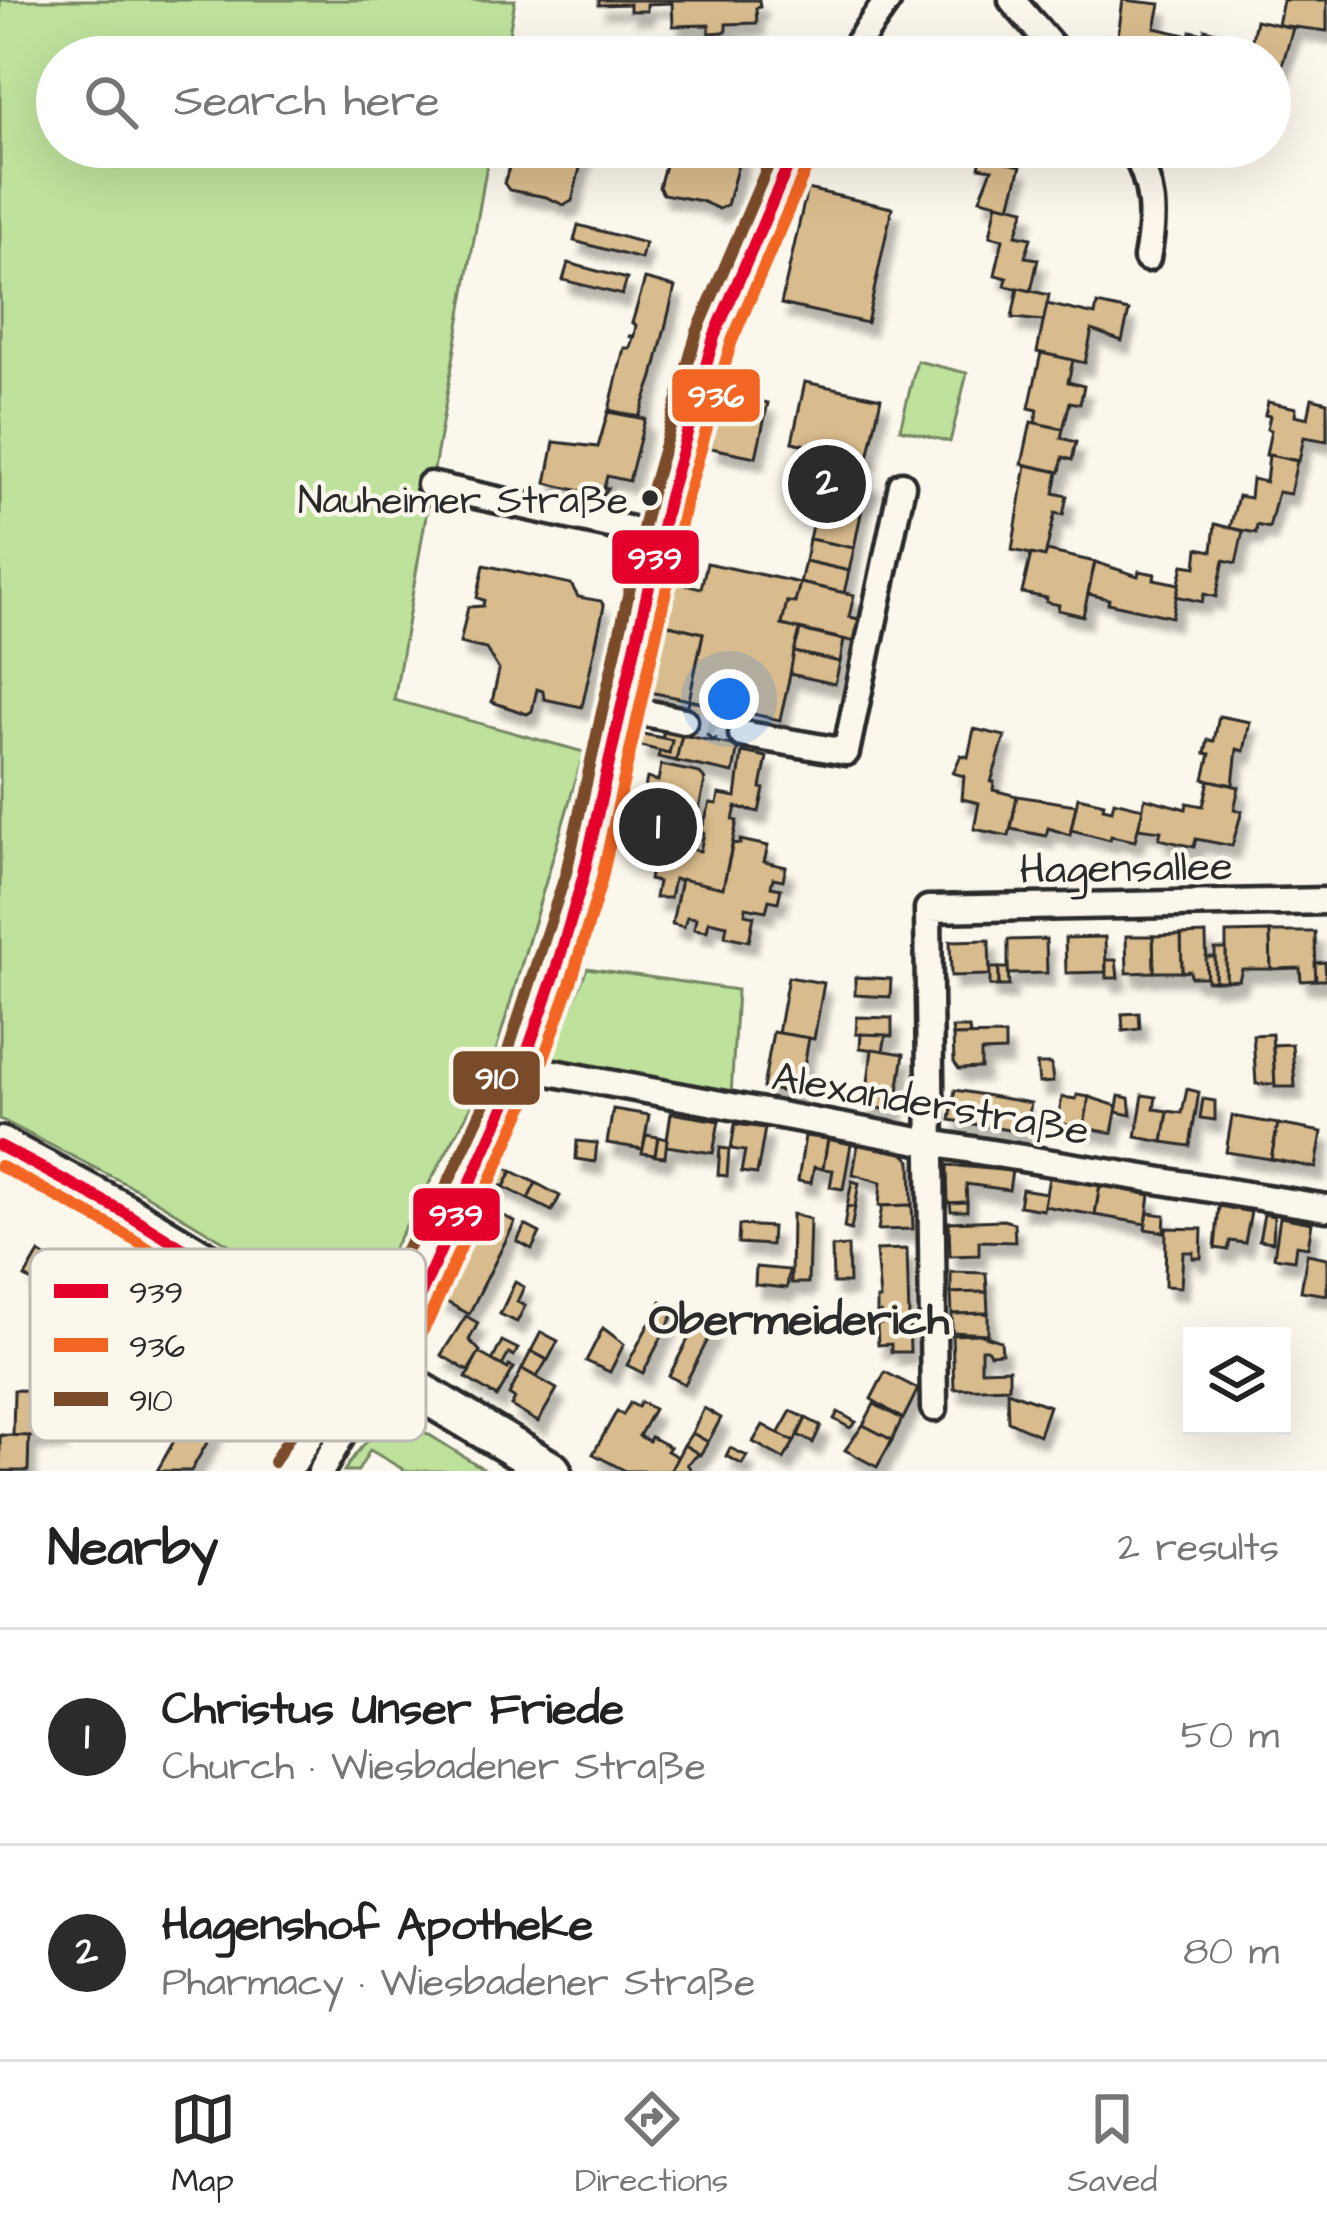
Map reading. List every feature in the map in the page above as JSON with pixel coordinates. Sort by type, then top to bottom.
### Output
[{"type":"main road","points":[[0,1146],[184,1249]]},
{"type":"main road","points":[[426,1397],[551,1471]]},
{"type":"street","points":[[863,36],[888,0]]},
{"type":"street","points":[[1012,0],[1043,36]]},
{"type":"street","points":[[426,1262],[522,1067],[583,878],[659,536],[714,337],[786,168]]},
{"type":"street","points":[[1144,168],[1154,224],[1147,258]]},
{"type":"street","points":[[430,485],[659,536]]},
{"type":"street","points":[[742,734],[846,752],[902,485]]},
{"type":"street","points":[[621,708],[684,721]]},
{"type":"street","name":"Hagensallee","points":[[930,1142],[928,909],[1327,901]]},
{"type":"street","name":"Alexanderstraße","points":[[522,1067],[1327,1208]]},
{"type":"street","points":[[930,1142],[934,1408]]},
{"type":"street","points":[[289,1471],[311,1441]]},
{"type":"street","points":[[320,1471],[334,1441]]},
{"type":"green space","points":[[0,0],[515,0],[509,36],[36,36],[36,168],[486,168],[394,700],[584,752],[489,1075],[392,1249],[236,1249],[138,1190],[0,1119]]},
{"type":"green space","points":[[917,361],[967,373],[950,442],[900,429]]},
{"type":"green space","points":[[587,968],[737,990],[731,1097],[550,1062]]},
{"type":"green space","points":[[426,1433],[487,1471],[406,1471],[370,1450],[358,1471],[344,1471],[367,1441],[426,1441]]},
{"type":"building","points":[[599,0],[759,0],[760,7],[756,8],[757,23],[726,24],[726,32],[709,33],[709,25],[673,26],[672,3],[647,4],[647,11],[630,11],[630,4],[599,5]]},
{"type":"building","points":[[1123,0],[1160,4],[1155,28],[1190,36],[1118,36]]},
{"type":"building","points":[[1283,0],[1327,0],[1327,31],[1278,25]]},
{"type":"building","points":[[1256,20],[1293,28],[1291,36],[1253,36]]},
{"type":"building","points":[[509,168],[580,168],[572,201],[564,205],[509,190],[504,183]]},
{"type":"building","points":[[664,168],[737,168],[727,205],[719,209],[663,194],[659,187]]},
{"type":"building","points":[[986,168],[1020,168],[1010,206],[980,199],[992,169]]},
{"type":"building","points":[[807,189],[892,208],[867,323],[781,304]]},
{"type":"building","points":[[997,203],[1025,209],[1016,235],[1031,238],[1025,257],[1038,259],[1031,291],[1005,286],[1007,278],[995,275],[1003,239],[990,236]]},
{"type":"building","points":[[578,225],[645,243],[641,259],[574,241]]},
{"type":"building","points":[[568,263],[627,279],[622,295],[563,280]]},
{"type":"building","points":[[645,279],[675,287],[639,417],[609,410],[624,348],[630,348],[633,337],[628,336],[634,336],[636,325],[632,323]]},
{"type":"building","points":[[1018,288],[1049,295],[1044,321],[1012,318]]},
{"type":"building","points":[[1047,304],[1095,315],[1097,304],[1129,311],[1122,341],[1092,330],[1085,363],[1037,352]]},
{"type":"building","points":[[1041,353],[1073,360],[1068,382],[1084,386],[1080,404],[1070,402],[1063,429],[1035,423],[1038,410],[1029,408]]},
{"type":"building","points":[[805,382],[881,398],[868,458],[792,442]]},
{"type":"building","points":[[723,394],[768,403],[756,457],[711,448]]},
{"type":"building","points":[[1312,398],[1327,402],[1327,441],[1304,437],[1299,461],[1266,455],[1271,430],[1267,429],[1270,416],[1265,415],[1268,402],[1296,408],[1295,415],[1308,418]]},
{"type":"building","points":[[608,412],[645,419],[629,481],[607,476],[604,488],[608,488],[602,496],[546,483],[554,442],[598,447]]},
{"type":"building","points":[[1031,422],[1063,429],[1061,438],[1076,442],[1072,460],[1063,457],[1060,472],[1022,464]]},
{"type":"building","points":[[1269,455],[1297,461],[1290,494],[1278,492],[1269,528],[1257,525],[1256,533],[1230,528],[1238,496],[1250,498],[1252,479],[1266,482]]},
{"type":"building","points":[[1026,465],[1058,472],[1054,493],[1067,496],[1063,515],[1055,513],[1045,557],[1012,550]]},
{"type":"building","points":[[824,471],[872,481],[863,504],[819,494]]},
{"type":"building","points":[[819,494],[863,504],[854,548],[809,539]]},
{"type":"building","points":[[1215,524],[1243,531],[1236,563],[1224,560],[1216,597],[1204,594],[1202,602],[1176,596],[1183,565],[1196,567],[1198,548],[1212,551]]},
{"type":"building","points":[[809,539],[854,548],[849,571],[805,561]]},
{"type":"building","points":[[1047,551],[1095,562],[1083,616],[1058,610],[1059,605],[1046,602],[1047,598],[1022,593],[1031,554],[1045,557]]},
{"type":"building","points":[[805,561],[849,571],[844,593],[800,583]]},
{"type":"building","points":[[1095,562],[1179,584],[1172,617],[1088,594]]},
{"type":"building","points":[[707,563],[800,583],[795,603],[787,602],[782,625],[800,630],[780,720],[689,700],[703,633],[665,624],[674,582],[701,588]]},
{"type":"building","points":[[484,565],[571,584],[578,597],[601,601],[604,606],[582,707],[544,699],[543,691],[537,689],[527,714],[492,702],[499,670],[486,649],[460,643],[468,607],[483,606],[484,600],[477,598]]},
{"type":"building","points":[[800,583],[854,595],[849,617],[865,620],[860,643],[782,625],[787,602],[795,603]]},
{"type":"building","points":[[660,623],[703,633],[689,700],[645,691]]},
{"type":"building","points":[[800,630],[844,640],[840,662],[794,652]]},
{"type":"building","points":[[794,652],[840,662],[835,684],[790,674]]},
{"type":"building","points":[[689,700],[745,713],[738,746],[682,735]],"holes":[[[710,717],[718,718],[724,728],[713,740],[701,730]]]},
{"type":"building","points":[[1219,716],[1250,722],[1244,751],[1237,749],[1233,785],[1204,779],[1208,740],[1214,741]]},
{"type":"building","points":[[974,729],[1005,736],[991,782],[993,790],[1017,796],[1009,836],[974,829],[979,803],[962,799],[964,776],[953,773],[961,755],[968,757]]},
{"type":"building","points":[[664,731],[682,735],[676,761],[658,757],[660,751],[669,753],[672,740],[662,738]]},
{"type":"building","points":[[643,734],[672,740],[669,753],[640,746]]},
{"type":"building","points":[[682,735],[738,746],[733,773],[676,761]]},
{"type":"building","points":[[742,752],[767,757],[764,789],[759,812],[736,807],[723,888],[674,879],[670,898],[655,898],[658,882],[649,880],[651,868],[647,867],[656,844],[619,836],[623,819],[638,822],[647,778],[658,781],[661,765],[700,773],[705,780],[693,838],[688,837],[686,848],[700,851],[710,803],[717,804],[719,794],[736,797]]},
{"type":"building","points":[[1209,780],[1239,787],[1234,810],[1242,811],[1232,846],[1196,839],[1194,847],[1159,839],[1161,831],[1138,828],[1145,798],[1186,809],[1187,803],[1203,806]]},
{"type":"building","points":[[1017,796],[1076,805],[1070,835],[1048,828],[1046,836],[1011,829]]},
{"type":"building","points":[[1078,797],[1104,803],[1103,808],[1112,810],[1114,801],[1143,808],[1135,841],[1071,830]]},
{"type":"building","points":[[740,840],[768,846],[764,862],[786,867],[783,880],[773,878],[771,887],[781,889],[778,902],[769,900],[766,911],[746,907],[745,914],[754,916],[749,941],[725,936],[727,925],[709,921],[707,931],[694,929],[696,918],[687,917],[684,927],[672,924],[681,879],[723,888],[733,843],[740,844]]},
{"type":"building","points":[[1270,932],[1271,969],[1242,969],[1239,980],[1226,981],[1226,933]]},
{"type":"building","points":[[1270,932],[1315,932],[1316,980],[1301,981],[1300,968],[1271,969]]},
{"type":"building","points":[[1206,934],[1207,977],[1191,977],[1190,971],[1182,972],[1181,935]]},
{"type":"building","points":[[1181,935],[1182,972],[1154,972],[1153,936]]},
{"type":"building","points":[[1126,936],[1153,936],[1154,972],[1127,973]]},
{"type":"building","points":[[1105,937],[1106,972],[1066,973],[1065,938]]},
{"type":"building","points":[[1046,939],[1047,973],[1008,974],[1008,940]]},
{"type":"building","points":[[989,940],[990,975],[951,976],[950,941]]},
{"type":"building","points":[[1215,949],[1226,949],[1226,981],[1215,981]]},
{"type":"building","points":[[1206,957],[1215,957],[1215,981],[1207,981]]},
{"type":"building","points":[[1106,960],[1116,960],[1118,978],[1106,978]]},
{"type":"building","points":[[1325,962],[1326,980],[1316,980],[1315,963]]},
{"type":"building","points":[[990,968],[999,968],[999,986],[990,986]]},
{"type":"building","points":[[999,968],[1008,968],[1009,986],[999,986]]},
{"type":"building","points":[[788,977],[824,983],[814,1039],[778,1033]]},
{"type":"building","points":[[855,977],[891,979],[890,997],[855,995]]},
{"type":"building","points":[[1139,1013],[1140,1029],[1123,1031],[1122,1014]]},
{"type":"building","points":[[857,1017],[892,1018],[892,1036],[856,1034]]},
{"type":"building","points":[[952,1028],[969,1028],[970,1036],[953,1036]]},
{"type":"building","points":[[773,1032],[809,1038],[799,1094],[763,1088]]},
{"type":"building","points":[[861,1034],[886,1035],[883,1051],[860,1048]]},
{"type":"building","points":[[1272,1034],[1275,1084],[1256,1084],[1253,1035]]},
{"type":"building","points":[[1005,1035],[1005,1051],[981,1052],[981,1068],[959,1069],[954,1062],[953,1036]]},
{"type":"building","points":[[1292,1044],[1295,1087],[1275,1087],[1273,1045]]},
{"type":"building","points":[[873,1049],[904,1054],[895,1111],[865,1106]]},
{"type":"building","points":[[1037,1064],[1051,1064],[1053,1082],[1039,1083]]},
{"type":"building","points":[[1187,1089],[1199,1092],[1190,1146],[1163,1142],[1168,1111],[1182,1113]]},
{"type":"building","points":[[955,1090],[1031,1103],[1026,1133],[950,1120]]},
{"type":"building","points":[[1077,1095],[1089,1097],[1084,1128],[1057,1123],[1062,1097],[1076,1099]]},
{"type":"building","points":[[1143,1095],[1156,1097],[1154,1109],[1168,1111],[1163,1142],[1136,1137]]},
{"type":"building","points":[[1119,1096],[1129,1098],[1131,1115],[1116,1112]]},
{"type":"building","points":[[1089,1097],[1117,1106],[1112,1133],[1084,1128]]},
{"type":"building","points":[[1203,1099],[1215,1101],[1215,1120],[1200,1118]]},
{"type":"building","points":[[613,1109],[649,1115],[643,1149],[607,1143]]},
{"type":"building","points":[[671,1113],[719,1121],[713,1153],[666,1146]]},
{"type":"building","points":[[1232,1116],[1278,1124],[1271,1159],[1226,1152]]},
{"type":"building","points":[[735,1124],[765,1128],[757,1174],[741,1172],[745,1151],[731,1149]]},
{"type":"building","points":[[1278,1124],[1322,1132],[1316,1168],[1271,1159]]},
{"type":"building","points":[[646,1135],[658,1137],[655,1155],[642,1153]]},
{"type":"building","points":[[805,1136],[828,1139],[823,1169],[814,1167],[811,1183],[798,1181]]},
{"type":"building","points":[[658,1137],[667,1139],[665,1157],[655,1156]]},
{"type":"building","points":[[828,1139],[851,1144],[843,1189],[830,1187],[833,1170],[823,1169]]},
{"type":"building","points":[[577,1141],[597,1143],[595,1162],[576,1159]]},
{"type":"building","points":[[858,1144],[903,1153],[911,1161],[912,1205],[879,1206],[881,1182],[853,1174]]},
{"type":"building","points":[[720,1148],[729,1149],[727,1176],[718,1175]]},
{"type":"building","points":[[947,1165],[1012,1171],[1009,1190],[966,1184],[967,1202],[948,1203]]},
{"type":"building","points":[[504,1167],[512,1171],[504,1187],[496,1183]]},
{"type":"building","points":[[512,1171],[536,1183],[528,1199],[504,1187]]},
{"type":"building","points":[[1049,1177],[1100,1185],[1095,1215],[1044,1206]]},
{"type":"building","points":[[852,1181],[859,1183],[855,1207],[847,1207]]},
{"type":"building","points":[[536,1183],[560,1196],[552,1211],[528,1199]]},
{"type":"building","points":[[1100,1185],[1150,1195],[1146,1224],[1095,1215]]},
{"type":"building","points":[[1022,1189],[1046,1193],[1043,1210],[1019,1206]]},
{"type":"building","points":[[967,1202],[967,1211],[951,1211],[950,1203]]},
{"type":"building","points":[[485,1205],[515,1222],[469,1314],[439,1298]]},
{"type":"building","points":[[912,1205],[913,1229],[878,1230],[882,1206]]},
{"type":"building","points":[[1219,1206],[1251,1212],[1245,1243],[1230,1241],[1228,1250],[1215,1248]]},
{"type":"building","points":[[847,1207],[855,1207],[851,1230],[844,1228]]},
{"type":"building","points":[[1148,1213],[1165,1215],[1164,1232],[1145,1229]]},
{"type":"building","points":[[792,1214],[810,1219],[808,1283],[791,1283]]},
{"type":"building","points":[[1264,1214],[1274,1216],[1273,1242],[1259,1240]]},
{"type":"building","points":[[1280,1217],[1312,1223],[1308,1247],[1296,1245],[1294,1260],[1274,1257]]},
{"type":"building","points":[[949,1222],[1014,1223],[1015,1242],[979,1241],[979,1255],[950,1256]]},
{"type":"building","points":[[525,1225],[540,1233],[532,1249],[517,1241]]},
{"type":"building","points":[[739,1225],[772,1227],[771,1245],[738,1243]]},
{"type":"building","points":[[1166,1228],[1202,1229],[1201,1258],[1183,1252],[1181,1287],[1165,1286]]},
{"type":"building","points":[[848,1246],[849,1283],[833,1283],[832,1247]]},
{"type":"building","points":[[907,1249],[910,1352],[891,1352],[891,1344],[878,1345],[881,1313],[877,1313],[876,1250]]},
{"type":"building","points":[[1307,1254],[1327,1258],[1327,1295],[1301,1291]]},
{"type":"building","points":[[756,1267],[789,1270],[787,1288],[755,1285]]},
{"type":"building","points":[[951,1272],[986,1273],[987,1292],[951,1293]]},
{"type":"building","points":[[515,1282],[524,1287],[517,1302],[525,1306],[517,1322],[500,1314]]},
{"type":"building","points":[[987,1292],[988,1313],[952,1314],[951,1293]]},
{"type":"building","points":[[661,1301],[676,1309],[643,1373],[627,1365]]},
{"type":"building","points":[[988,1313],[988,1334],[952,1332],[952,1314]]},
{"type":"building","points":[[466,1316],[478,1323],[469,1340],[480,1351],[468,1371],[441,1355]]},
{"type":"building","points":[[698,1320],[714,1328],[685,1384],[669,1376]]},
{"type":"building","points":[[603,1328],[624,1344],[610,1372],[586,1361]]},
{"type":"building","points":[[541,1332],[558,1341],[548,1360],[531,1351]]},
{"type":"building","points":[[979,1334],[1001,1341],[1002,1353],[981,1349],[981,1370],[1009,1369],[1009,1387],[954,1389],[952,1335]]},
{"type":"building","points":[[502,1341],[518,1349],[514,1356],[509,1353],[502,1366],[492,1361]]},
{"type":"building","points":[[531,1351],[547,1360],[537,1377],[522,1369]]},
{"type":"building","points":[[479,1353],[514,1368],[497,1397],[466,1378]]},
{"type":"building","points":[[522,1369],[557,1389],[538,1422],[511,1406],[515,1399],[509,1395]]},
{"type":"building","points":[[885,1372],[918,1389],[903,1419],[871,1399]]},
{"type":"building","points":[[14,1390],[30,1390],[30,1436],[13,1436]]},
{"type":"building","points":[[1007,1391],[1049,1406],[1039,1435],[1008,1421]]},
{"type":"building","points":[[641,1402],[654,1409],[639,1436],[670,1447],[667,1451],[678,1457],[670,1471],[626,1471],[593,1454],[617,1411],[623,1415],[630,1403],[638,1407]]},
{"type":"building","points":[[874,1404],[902,1419],[892,1440],[863,1425]]},
{"type":"building","points":[[704,1408],[721,1418],[708,1442],[692,1433]]},
{"type":"building","points":[[791,1411],[806,1418],[794,1442],[778,1434]]},
{"type":"building","points":[[838,1412],[856,1422],[850,1428],[834,1419]]},
{"type":"building","points":[[806,1418],[821,1426],[813,1443],[798,1435]]},
{"type":"building","points":[[763,1425],[794,1442],[784,1459],[753,1442]]},
{"type":"building","points":[[863,1425],[892,1440],[877,1467],[845,1450]]},
{"type":"building","points":[[692,1433],[708,1442],[700,1455],[684,1445]]},
{"type":"building","points":[[0,1435],[29,1436],[28,1471],[0,1471]]},
{"type":"building","points":[[174,1441],[208,1441],[191,1471],[157,1471]]},
{"type":"building","points":[[684,1445],[699,1454],[687,1464],[692,1471],[670,1471]]},
{"type":"building","points":[[730,1448],[747,1456],[742,1464],[726,1456]]},
{"type":"tunnel","points":[[684,721],[742,734]]},
{"type":"transit line","name":"910","points":[[406,1249],[442,1196],[505,1060],[566,873],[651,493],[697,332],[767,168]]},
{"type":"transit line","name":"939","points":[[426,1283],[522,1067],[555,973],[583,878],[669,497],[714,337],[787,168]]},
{"type":"transit line","name":"936","points":[[426,1325],[538,1074],[572,979],[601,882],[686,501],[731,343],[806,168]]},
{"type":"transit line","name":"939","points":[[0,1146],[184,1249]]},
{"type":"transit line","name":"936","points":[[0,1166],[149,1249]]},
{"type":"transit line","name":"910","points":[[274,1462],[287,1441]]},
{"type":"place","name":"Hagenshof Apotheke","points":[[827,484]]},
{"type":"place","name":"Nauheimer Straße","points":[[650,498]]},
{"type":"place","name":"Christus Unser Friede","points":[[658,827]]},
{"type":"district","name":"Obermeiderich","points":[[799,1318]]}]
